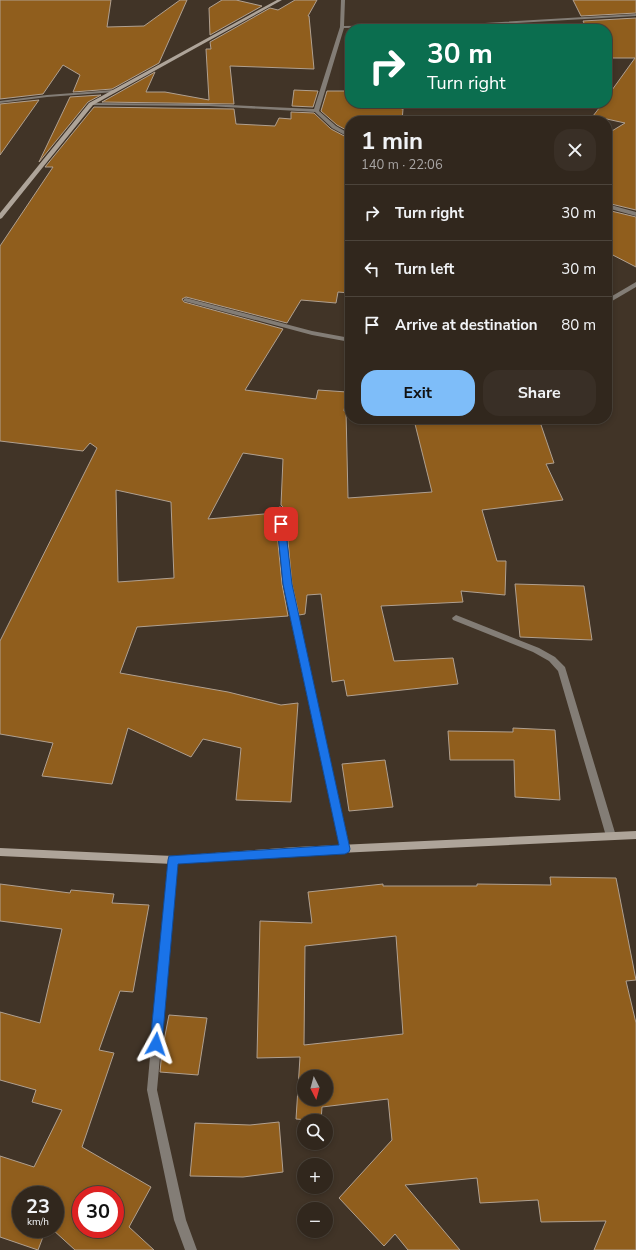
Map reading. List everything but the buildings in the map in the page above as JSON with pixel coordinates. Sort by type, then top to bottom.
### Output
[{"type":"street","points":[[0,217],[91,104],[280,0]]},
{"type":"street","points":[[316,110],[342,27],[343,0]]},
{"type":"street","points":[[499,24],[636,15]]},
{"type":"street","points":[[0,102],[47,96],[113,91]]},
{"type":"street","points":[[91,104],[209,105],[316,110],[334,127],[345,133]]},
{"type":"street","points":[[612,207],[636,214]]},
{"type":"street","points":[[612,299],[636,284]]},
{"type":"street","points":[[186,300],[312,333],[345,339]]},
{"type":"street","points":[[280,509],[287,584],[345,849]]},
{"type":"street","points":[[456,618],[536,650],[552,659],[562,669],[611,836]]},
{"type":"street","points":[[0,852],[173,860],[345,849],[636,835]]},
{"type":"street","points":[[173,860],[152,1090],[180,1220],[191,1250]]},
{"type":"route","points":[[156,1044],[173,860],[345,849],[287,584],[281,524]]}]
